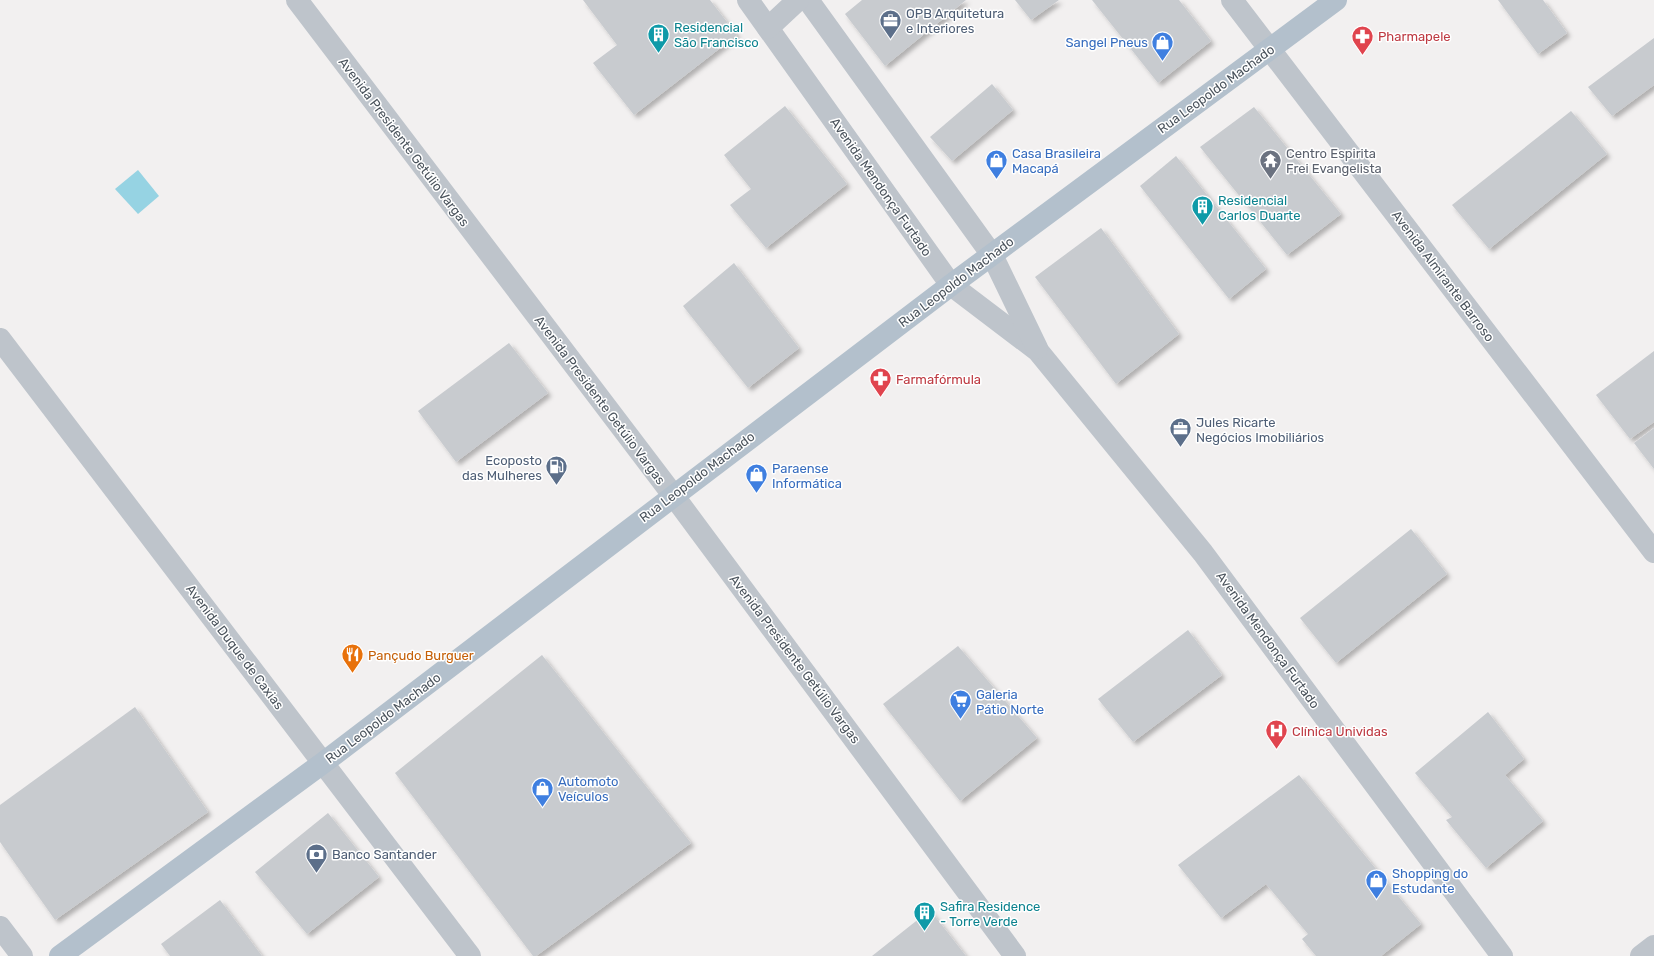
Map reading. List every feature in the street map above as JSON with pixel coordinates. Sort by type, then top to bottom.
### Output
[{"type":"main road","name":"Rua Leopoldo Machado","points":[[60,956],[323,764],[951,285],[1336,0]]},
{"type":"street","name":"Avenida Presidente Getúlio Vargas","points":[[297,0],[673,496],[1015,956]]},
{"type":"street","name":"Avenida Mendonça Furtado","points":[[748,0],[951,285],[1038,351],[1203,552],[1502,956]]},
{"type":"street","points":[[768,28],[798,0]]},
{"type":"street","name":"Avenida Mendonça Furtado","points":[[808,0],[992,255],[1038,351]]},
{"type":"street","name":"Avenida Almirante Barroso","points":[[1232,0],[1654,552]]},
{"type":"street","name":"Avenida Duque de Caxias","points":[[0,339],[470,956]]},
{"type":"street","points":[[0,927],[22,956]]},
{"type":"street","points":[[1641,956],[1654,946]]},
{"type":"water","points":[[138,170],[159,196],[138,214],[115,189]]},
{"type":"building","name":"Residencial São Francisco","points":[[583,0],[710,0],[737,35],[634,115],[593,63],[617,45]]},
{"type":"building","name":"OPB Arquitetura e Interiores","points":[[862,0],[966,0],[885,66],[845,14]]},
{"type":"building","points":[[1015,0],[1059,0],[1031,20]]},
{"type":"building","name":"Sangel Pneus","points":[[1092,0],[1179,0],[1211,41],[1158,83]]},
{"type":"building","points":[[1498,0],[1543,0],[1567,33],[1538,54]]},
{"type":"building","points":[[1654,38],[1654,85],[1612,116],[1588,87]]},
{"type":"building","points":[[992,84],[1013,110],[952,161],[930,137]]},
{"type":"building","points":[[785,106],[847,184],[766,248],[730,205],[751,189],[724,155]]},
{"type":"building","name":"Centro Espirita Frei Evangelista","points":[[1254,107],[1341,214],[1287,255],[1200,147]]},
{"type":"building","points":[[1571,111],[1607,154],[1489,249],[1452,205]]},
{"type":"building","name":"Residencial Carlos Duarte","points":[[1176,156],[1266,269],[1229,299],[1140,186]]},
{"type":"building","points":[[1101,228],[1179,334],[1116,384],[1035,277]]},
{"type":"building","points":[[734,263],[799,348],[748,388],[683,306]]},
{"type":"building","points":[[509,343],[548,393],[456,462],[418,411]]},
{"type":"building","points":[[1654,351],[1654,422],[1630,439],[1596,395]]},
{"type":"building","points":[[1654,428],[1654,469],[1634,443]]},
{"type":"building","points":[[1411,529],[1447,574],[1336,663],[1300,618]]},
{"type":"building","points":[[1188,630],[1222,675],[1133,742],[1098,699]]},
{"type":"building","name":"Galeria Pátio Norte","points":[[958,646],[1037,738],[960,801],[883,704]]},
{"type":"building","name":"Automoto Veículos","points":[[542,655],[691,843],[536,956],[533,956],[395,773]]},
{"type":"building","points":[[135,707],[208,812],[55,920],[0,842],[0,805]]},
{"type":"building","points":[[1488,712],[1524,759],[1505,775],[1543,821],[1486,868],[1446,820],[1452,817],[1415,773]]},
{"type":"building","points":[[1299,775],[1421,924],[1381,956],[1316,956],[1302,939],[1308,934],[1266,884],[1221,918],[1178,865]]},
{"type":"building","name":"Banco Santander","points":[[328,813],[379,877],[307,934],[255,872]]},
{"type":"building","points":[[220,900],[262,956],[170,956],[161,944]]},
{"type":"building","name":"Safira Residence - Torre Verde","points":[[930,910],[966,956],[872,956]]},
{"type":"place","name":"OPB Arquitetura e Interiores","points":[[891,40]]},
{"type":"place","name":"Residencial São Francisco","points":[[659,54]]},
{"type":"place","name":"Pharmapele","points":[[1362,56]]},
{"type":"place","name":"Sangel Pneus","points":[[1163,62]]},
{"type":"place","name":"Casa Brasileira Macapá","points":[[997,180]]},
{"type":"place","name":"Centro Espirita Frei Evangelista","points":[[1270,180]]},
{"type":"place","name":"Residencial Carlos Duarte","points":[[1203,226]]},
{"type":"place","name":"Farmafórmula","points":[[880,398]]},
{"type":"place","name":"Jules Ricarte Negócios Imobiliários","points":[[1181,448]]},
{"type":"place","name":"Ecoposto das Mulheres","points":[[557,486]]},
{"type":"place","name":"Paraense Informática","points":[[756,494]]},
{"type":"place","name":"Pançudo Burguer","points":[[352,674]]},
{"type":"place","name":"Galeria Pátio Norte","points":[[960,720]]},
{"type":"place","name":"Clínica Unividas","points":[[1277,750]]},
{"type":"place","name":"Automoto Veículos","points":[[543,808]]},
{"type":"place","name":"Banco Santander","points":[[317,874]]},
{"type":"place","name":"Shopping do Estudante","points":[[1376,900]]},
{"type":"place","name":"Safira Residence - Torre Verde","points":[[924,932]]}]
